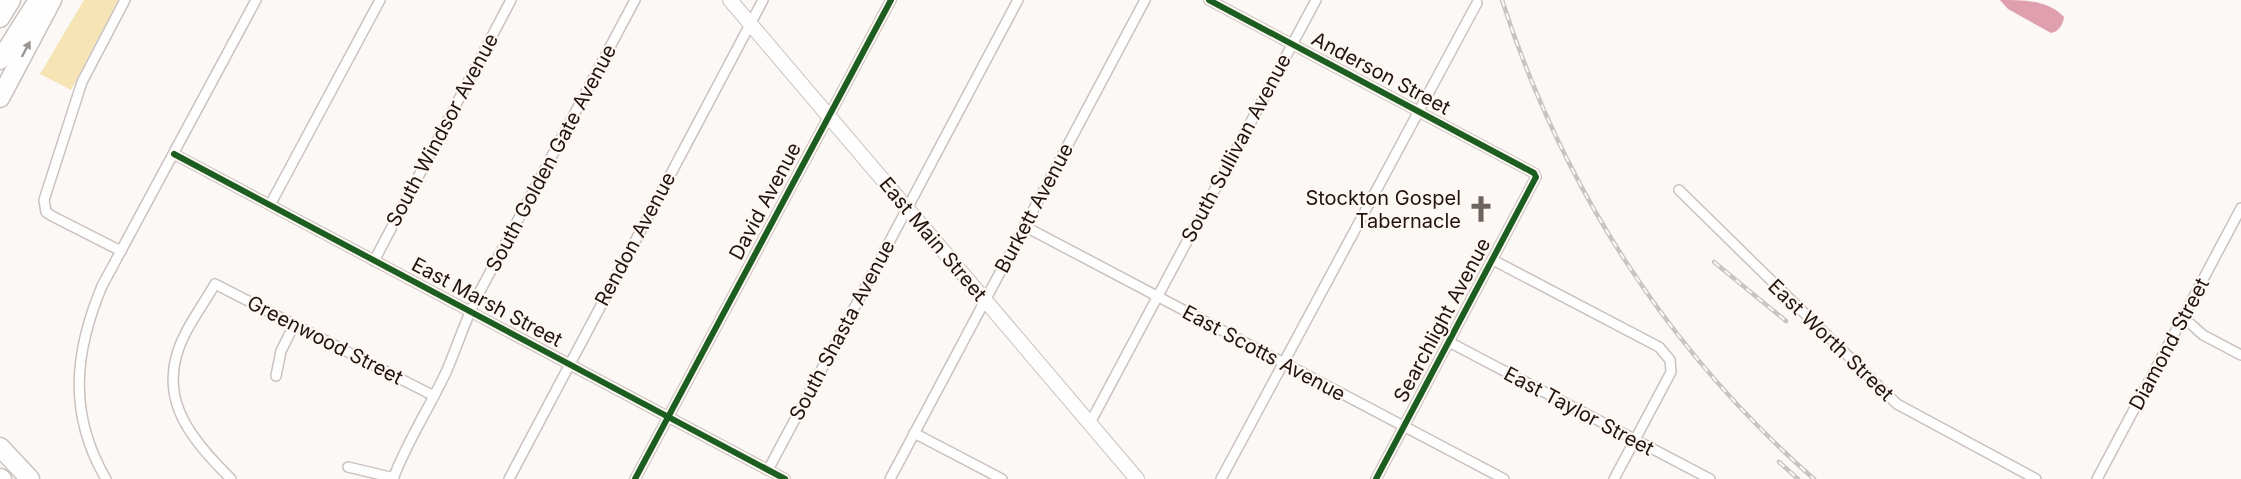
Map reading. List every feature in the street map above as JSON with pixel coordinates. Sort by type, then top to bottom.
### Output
[{"type":"highway","points":[[0,18],[11,0]]},
{"type":"highway","points":[[0,60],[38,0]]},
{"type":"highway","points":[[0,98],[52,0]]},
{"type":"highway","points":[[0,447],[30,479]]},
{"type":"main road","name":"East Main Street","points":[[730,0],[1137,479]]},
{"type":"street","points":[[121,251],[52,216],[44,207],[44,200],[80,89],[125,0]]},
{"type":"street","points":[[106,479],[88,441],[82,414],[79,381],[82,348],[90,316],[102,286],[255,0]]},
{"type":"street","points":[[270,206],[380,0]]},
{"type":"street","name":"South Windsor Avenue","points":[[374,261],[511,0]]},
{"type":"street","name":"South Golden Gate Avenue","points":[[394,479],[401,459],[447,370],[470,312],[635,0]]},
{"type":"street","name":"Rendon Avenue","points":[[508,479],[763,0]]},
{"type":"street","name":"David Avenue","points":[[635,479],[891,0]]},
{"type":"street","name":"South Shasta Avenue","points":[[768,470],[1018,0]]},
{"type":"street","name":"Burkett Avenue","points":[[890,479],[1145,0]]},
{"type":"street","name":"Anderson Street","points":[[1209,0],[1534,173],[1536,177]]},
{"type":"street","name":"South Sullivan Avenue","points":[[1090,423],[1316,0]]},
{"type":"street","points":[[1221,479],[1477,3]]},
{"type":"street","name":"East Marsh Street","points":[[174,154],[785,479]]},
{"type":"street","name":"Searchlight Avenue","points":[[1376,479],[1536,177]]},
{"type":"street","name":"East Worth Street","points":[[1679,190],[1896,404],[2036,479]]},
{"type":"street","name":"Diamond Street","points":[[2097,479],[2241,208]]},
{"type":"street","name":"East Scotts Avenue","points":[[1024,226],[1503,479]]},
{"type":"street","points":[[1493,260],[1659,347],[1670,360],[1671,372],[1614,479]]},
{"type":"street","name":"Greenwood Street","points":[[231,479],[201,448],[185,425],[176,400],[174,377],[178,354],[186,332],[215,284],[434,396]]},
{"type":"street","points":[[2183,317],[2203,335],[2241,356]]},
{"type":"street","points":[[276,376],[280,351],[294,325]]},
{"type":"street","name":"East Taylor Street","points":[[1449,342],[1710,479]]},
{"type":"street","points":[[914,433],[1002,479]]},
{"type":"street","points":[[348,467],[394,479]]},
{"type":"shaded area","points":[[84,0],[118,0],[71,90],[40,74]]},
{"type":"shaded area","points":[[2000,0],[2043,4],[2058,11],[2064,17],[2063,22],[2051,33],[2008,9]]},
{"type":"railway","points":[[1502,0],[1527,69],[1555,135],[1588,199],[1625,261],[1667,320],[1712,376],[1761,429],[1814,479]]},
{"type":"railway","points":[[1714,262],[1786,321]]},
{"type":"railway","points":[[1779,462],[1798,479]]},
{"type":"cycle path","points":[[635,479],[891,0]]},
{"type":"cycle path","points":[[1209,0],[1534,173],[1536,177],[1376,479]]},
{"type":"cycle path","points":[[174,154],[785,479]]},
{"type":"place","name":"Stockton Gospel Tabernacle","points":[[1481,209]]}]
